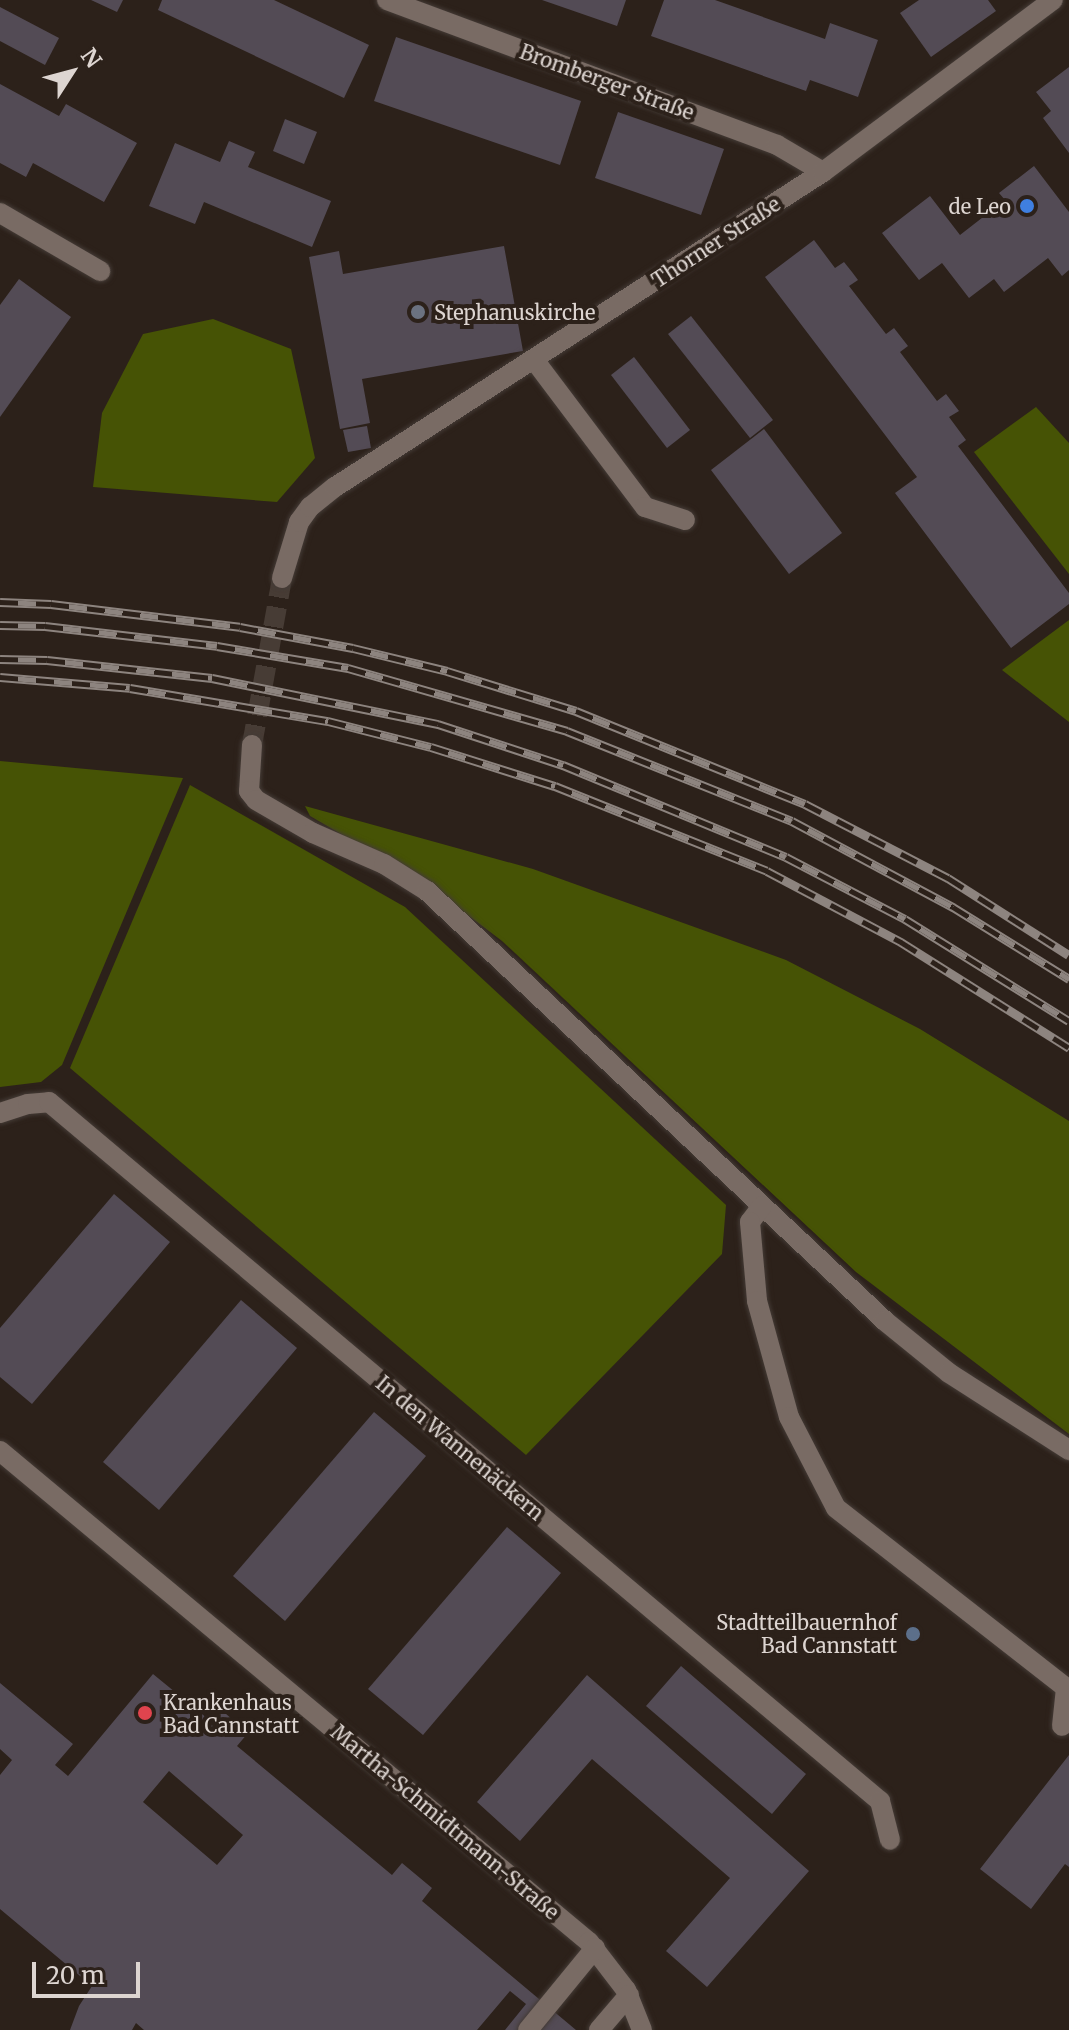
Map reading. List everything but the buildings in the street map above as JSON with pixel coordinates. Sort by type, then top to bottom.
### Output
[{"type":"street","name":"Bromberger Straße","points":[[387,0],[777,145],[823,172]]},
{"type":"street","name":"Thorner Straße","points":[[282,578],[299,522],[310,507],[823,172],[1053,0]]},
{"type":"street","points":[[0,213],[100,271]]},
{"type":"street","points":[[535,361],[645,507],[685,520]]},
{"type":"street","points":[[252,745],[249,791],[256,800],[313,833],[384,864],[427,891],[885,1321],[949,1373],[1069,1450]]},
{"type":"street","name":"In den Wannenäckern","points":[[0,1113],[28,1104],[49,1102],[880,1801],[890,1840]]},
{"type":"street","points":[[762,1206],[750,1222],[757,1301],[789,1417],[836,1508],[1066,1688],[1062,1726]]},
{"type":"street","name":"Martha-Schmidtmann-Straße","points":[[0,1451],[595,1948],[629,1995],[642,2030]]},
{"type":"street","points":[[528,2030],[595,1948]]},
{"type":"street","points":[[599,2030],[629,1995]]},
{"type":"green space","points":[[213,319],[291,349],[315,458],[277,502],[93,487],[102,413],[143,334]]},
{"type":"green space","points":[[1036,407],[1069,443],[1069,574],[974,452]]},
{"type":"green space","points":[[1069,620],[1069,722],[1002,670]]},
{"type":"green space","points":[[0,761],[183,778],[62,1065],[41,1082],[0,1087]]},
{"type":"green space","points":[[190,785],[405,907],[726,1205],[722,1254],[526,1455],[70,1068]]},
{"type":"green space","points":[[305,806],[533,869],[786,960],[920,1029],[1069,1121],[1069,1434],[856,1272],[502,941],[427,884],[310,816]]},
{"type":"tunnel","points":[[252,745],[282,578]]},
{"type":"railway","points":[[0,602],[51,604],[240,627],[353,648],[447,671],[576,711],[805,804],[948,878],[1069,955]]},
{"type":"railway","points":[[0,625],[45,626],[217,646],[348,668],[567,731],[792,821],[953,907],[1069,979]]},
{"type":"railway","points":[[0,659],[47,660],[212,678],[438,724],[563,765],[786,857],[905,919],[1069,1021]]},
{"type":"railway","points":[[0,677],[130,688],[328,721],[431,747],[555,786],[767,871],[901,942],[1069,1048]]},
{"type":"place","name":"de Leo","points":[[1027,206]]},
{"type":"place","name":"Stephanuskirche","points":[[418,312]]},
{"type":"place","name":"Stadtteilbauernhof Bad Cannstatt","points":[[913,1634]]},
{"type":"place","name":"Krankenhaus Bad Cannstatt","points":[[145,1713]]}]
